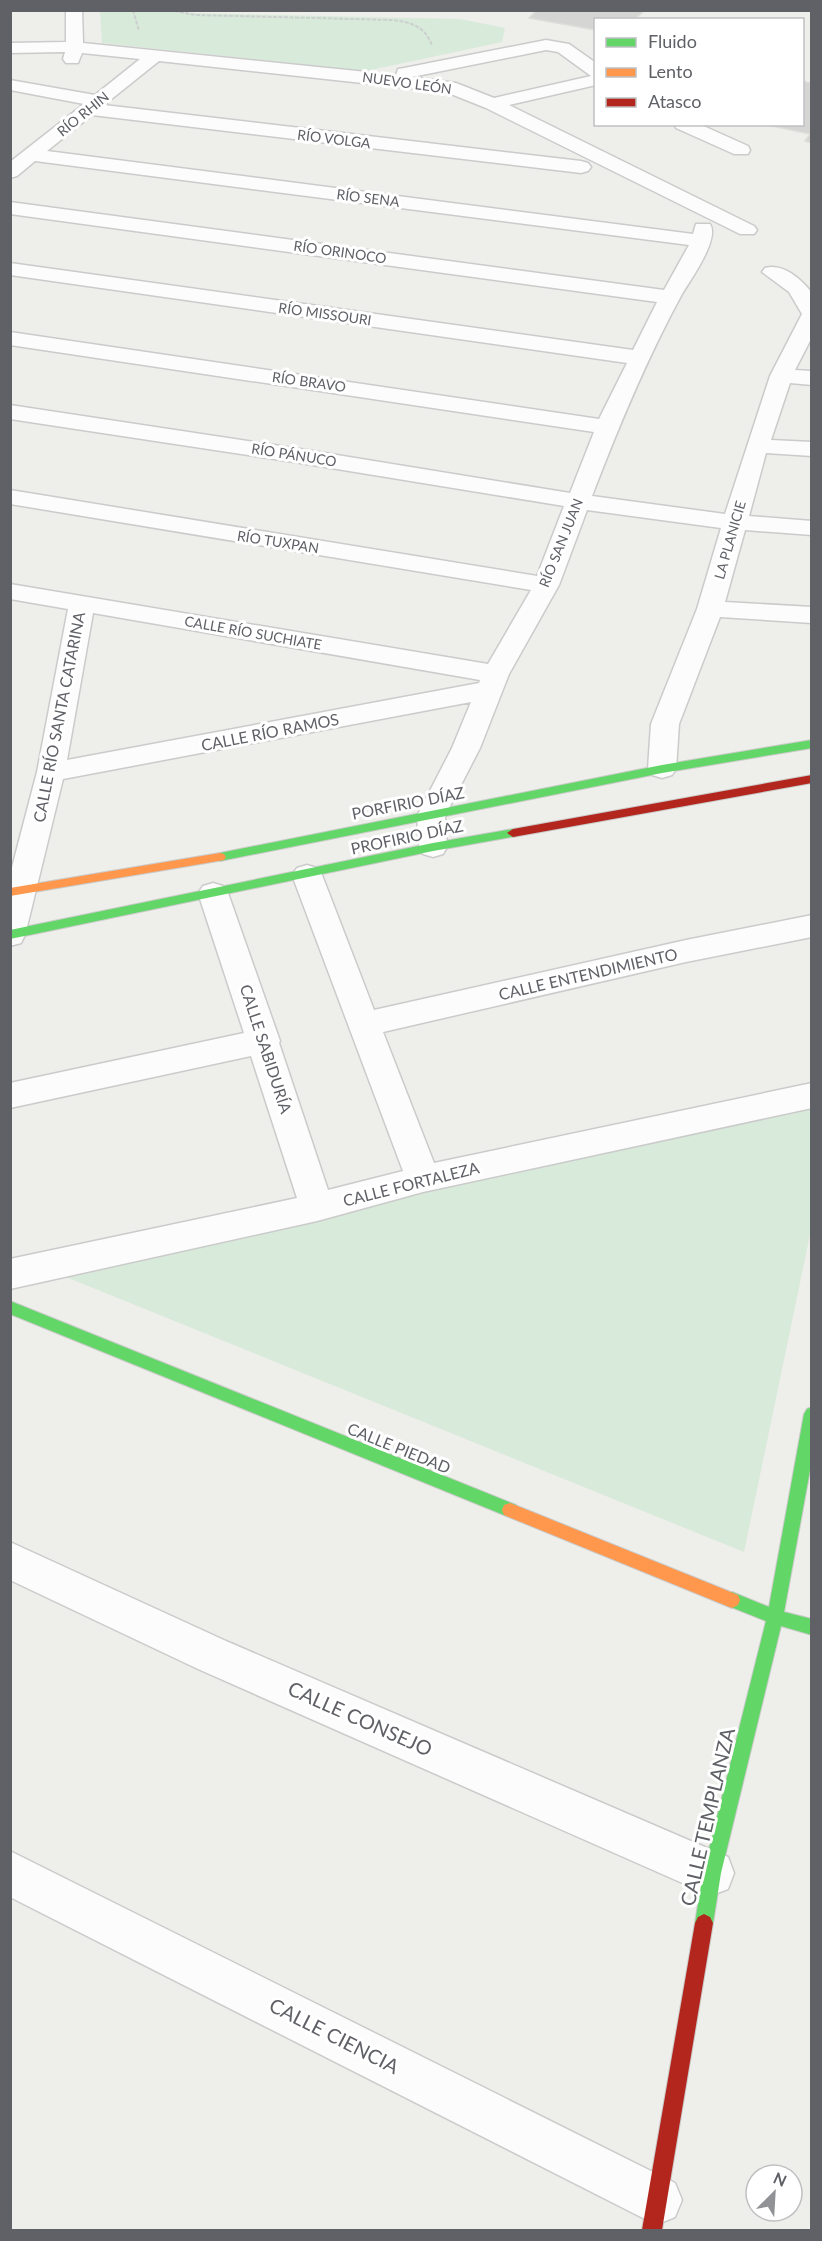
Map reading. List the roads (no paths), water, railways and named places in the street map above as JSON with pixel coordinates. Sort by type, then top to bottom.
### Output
[{"type":"street","points":[[74,10],[74,53]]},
{"type":"street","points":[[382,78],[546,45],[563,48],[594,71]]},
{"type":"street","name":"NUEVO LEÓN","points":[[10,48],[74,53],[155,55],[450,87],[492,104],[708,228]]},
{"type":"street","name":"NUEVO LEÓN","points":[[74,53],[140,68],[437,102],[472,114],[708,228],[747,230]]},
{"type":"street","name":"RÍO RHIN","points":[[10,172],[34,155],[155,55]]},
{"type":"street","points":[[492,104],[594,80]]},
{"type":"street","name":"RÍO VOLGA","points":[[10,85],[94,105],[581,167]]},
{"type":"street","points":[[687,126],[741,150]]},
{"type":"street","name":"RÍO SENA","points":[[34,155],[708,228]]},
{"type":"street","name":"RÍO ORINOCO","points":[[10,208],[670,297]]},
{"type":"street","name":"RÍO SAN JUAN","points":[[431,816],[466,748],[492,682],[546,585],[608,427],[640,358],[708,228]]},
{"type":"street","name":"RÍO MISSOURI","points":[[10,269],[640,358]]},
{"type":"street","name":"LA PLANICIE","points":[[662,769],[665,724],[710,609],[757,446],[781,376],[812,314],[807,300],[793,284],[772,272]]},
{"type":"street","name":"RÍO BRAVO","points":[[10,338],[608,427]]},
{"type":"street","points":[[781,376],[812,378]]},
{"type":"street","name":"RÍO PÁNUCO","points":[[10,412],[315,458],[578,502],[734,524],[812,528]]},
{"type":"street","points":[[757,446],[812,449]]},
{"type":"street","name":"RÍO TUXPAN","points":[[10,497],[546,585]]},
{"type":"street","name":"CALLE RÍO SUCHIATE","points":[[10,591],[492,682]]},
{"type":"street","name":"CALLE RÍO SANTA CATARINA","points":[[10,935],[16,891],[51,772],[82,603]]},
{"type":"street","points":[[710,609],[812,615]]},
{"type":"street","name":"CALLE RÍO RAMOS","points":[[51,772],[492,682]]},
{"type":"street","name":"PORFIRIO DÍAZ","points":[[16,891],[221,857],[662,769],[812,744]]},
{"type":"street","name":"PROFIRIO DÍAZ","points":[[10,935],[307,875],[433,846],[812,779]]},
{"type":"street","points":[[431,816],[433,846]]},
{"type":"street","points":[[307,875],[423,1179]]},
{"type":"street","name":"CALLE SABIDURÍA","points":[[213,893],[264,1041],[317,1207]]},
{"type":"street","name":"CALLE ENTENDIMIENTO","points":[[365,1024],[686,951],[812,926]]},
{"type":"street","points":[[10,1096],[264,1041]]},
{"type":"street","name":"CALLE FORTALEZA","points":[[10,1274],[317,1207],[423,1179],[812,1095]]},
{"type":"street","name":"CALLE PIEDAD","points":[[10,1307],[775,1617],[812,1627]]},
{"type":"street","name":"CALLE TEMPLANZA","points":[[655,2215],[712,1873],[775,1617],[812,1414]]},
{"type":"street","name":"CALLE CONSEJO","points":[[10,1560],[212,1654],[712,1873]]},
{"type":"street","name":"CALLE CIENCIA","points":[[10,1873],[655,2215]]}]
